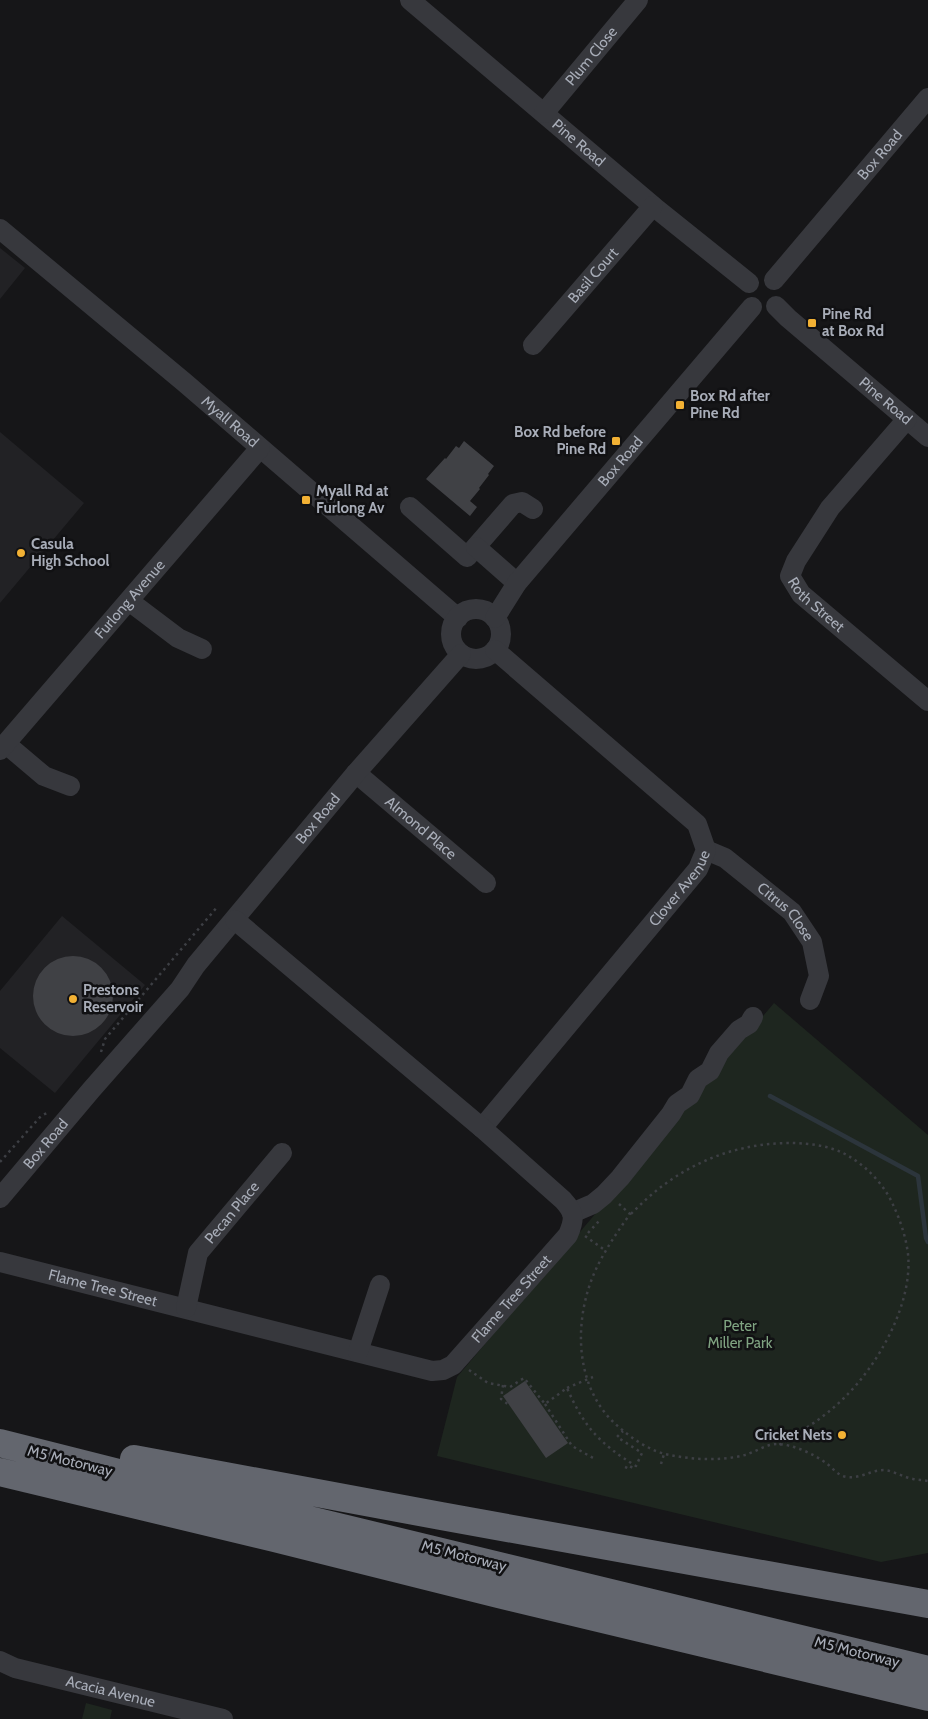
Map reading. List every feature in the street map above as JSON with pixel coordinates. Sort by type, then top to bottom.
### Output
[{"type":"highway","points":[[0,1431],[200,1472],[928,1604]]},
{"type":"highway","name":"M5 Motorway","points":[[0,1443],[198,1493],[928,1670]]},
{"type":"highway","name":"M5 Motorway","points":[[0,1472],[928,1698]]},
{"type":"highway","points":[[440,1516],[928,1590]]},
{"type":"street","name":"Pine Road","points":[[410,0],[653,206],[749,283]]},
{"type":"street","name":"Plum Close","points":[[544,112],[638,0]]},
{"type":"street","name":"Box Road","points":[[774,280],[928,98]]},
{"type":"street","name":"Basil Court","points":[[533,345],[653,206]]},
{"type":"street","name":"Myall Road","points":[[0,229],[184,382],[458,618]]},
{"type":"street","points":[[760,276],[766,276],[774,280],[780,290],[780,299],[776,306],[764,311],[752,307],[746,295],[749,283],[760,276]]},
{"type":"street","name":"Pine Road","points":[[776,306],[928,437]]},
{"type":"street","name":"Box Road","points":[[495,618],[517,583],[752,307]]},
{"type":"street","name":"Roth Street","points":[[907,418],[830,508],[796,561],[790,576],[801,594],[928,701]]},
{"type":"street","name":"Furlong Avenue","points":[[3,747],[260,448]]},
{"type":"street","points":[[410,508],[467,557],[513,504],[522,502],[532,509]]},
{"type":"street","points":[[476,547],[517,583]]},
{"type":"street","points":[[129,601],[178,638],[202,649]]},
{"type":"street","points":[[472,610],[480,610],[495,618],[501,633],[500,641],[495,650],[484,658],[476,659],[468,658],[461,654],[455,648],[452,641],[453,624],[458,618],[464,612],[472,610]]},
{"type":"street","name":"Clover Avenue","points":[[482,1128],[692,877],[698,869],[706,850],[697,824],[495,650]]},
{"type":"street","name":"Box Road","points":[[0,1198],[180,989],[196,965],[356,773],[461,654]]},
{"type":"street","points":[[3,747],[44,776],[70,786]]},
{"type":"street","name":"Almond Place","points":[[356,773],[486,883]]},
{"type":"street","name":"Citrus Close","points":[[706,850],[725,858],[792,912],[812,942],[819,976],[810,1000]]},
{"type":"street","points":[[235,920],[482,1128],[563,1200],[571,1208],[572,1213],[600,1200],[620,1178],[677,1104],[690,1095],[698,1079],[710,1071],[719,1053],[739,1030],[749,1024],[753,1016]]},
{"type":"street","name":"Pecan Place","points":[[186,1308],[198,1253],[282,1153]]},
{"type":"street","name":"Flame Tree Street","points":[[0,1262],[432,1371],[443,1370],[453,1365],[568,1235],[573,1223],[572,1213]]},
{"type":"street","points":[[358,1352],[380,1285]]},
{"type":"street","name":"Acacia Avenue","points":[[0,1661],[15,1668],[223,1719]]},
{"type":"path","points":[[100,1054],[105,1039],[218,906]]},
{"type":"path","points":[[0,1162],[40,1116],[57,1109]]},
{"type":"path","points":[[779,1445],[814,1423],[843,1399],[859,1382],[888,1338],[899,1312],[907,1280],[908,1255],[905,1237],[891,1199],[877,1179],[843,1153],[820,1146],[796,1143],[766,1143],[736,1148],[695,1166],[662,1185],[630,1214],[597,1266],[584,1301],[581,1330],[582,1359],[586,1379],[597,1404],[612,1422],[650,1448],[664,1454],[696,1459],[730,1458],[776,1444],[779,1445],[809,1452],[840,1475],[849,1478],[885,1470],[914,1479],[928,1481]]},
{"type":"path","points":[[617,1202],[630,1214]]},
{"type":"path","points":[[604,1216],[586,1235],[606,1251]]},
{"type":"path","points":[[468,1369],[488,1383],[503,1386],[510,1387],[524,1378],[545,1404],[572,1446],[593,1458]]},
{"type":"path","points":[[545,1404],[566,1388],[593,1377]]},
{"type":"path","points":[[503,1386],[501,1399],[509,1405]]},
{"type":"path","points":[[566,1388],[574,1404],[596,1437],[614,1452],[634,1464]]},
{"type":"path","points":[[623,1430],[617,1437],[642,1454],[636,1466],[634,1464],[630,1469],[625,1467]]},
{"type":"path","points":[[661,1464],[664,1454]]},
{"type":"shaded area","points":[[0,248],[25,268],[0,299]]},
{"type":"shaded area","name":"Casula High School","points":[[0,432],[84,503],[0,603]]},
{"type":"shaded area","points":[[62,916],[145,985],[55,1093],[0,1048],[0,991]]},
{"type":"green space","name":"Peter Miller Park","points":[[774,1003],[928,1135],[928,1553],[881,1562],[437,1456],[457,1377]]},
{"type":"green space","points":[[86,1703],[112,1710],[110,1719],[82,1719]]},
{"type":"building","points":[[464,441],[494,466],[470,501],[477,507],[470,516],[426,479],[456,446],[459,448]]},
{"type":"building","name":"Prestons Reservoir","points":[[65,956],[81,956],[102,967],[113,988],[113,1004],[102,1025],[81,1036],[65,1036],[51,1030],[39,1018],[33,1004],[33,988],[39,974],[51,962]]},
{"type":"building","points":[[525,1381],[568,1443],[546,1458],[503,1396]]},
{"type":"waterway","points":[[770,1096],[918,1176],[928,1242]]},
{"type":"place","name":"Pine Rd at Box Rd","points":[[812,323]]},
{"type":"place","name":"Box Rd after Pine Rd","points":[[680,405]]},
{"type":"place","name":"Box Rd before Pine Rd","points":[[616,441]]},
{"type":"place","name":"Myall Rd at Furlong Av","points":[[306,500]]},
{"type":"place","name":"Casula High School","points":[[21,553]]},
{"type":"place","name":"Prestons Reservoir","points":[[73,999]]},
{"type":"place","name":"Cricket Nets","points":[[842,1435]]}]
